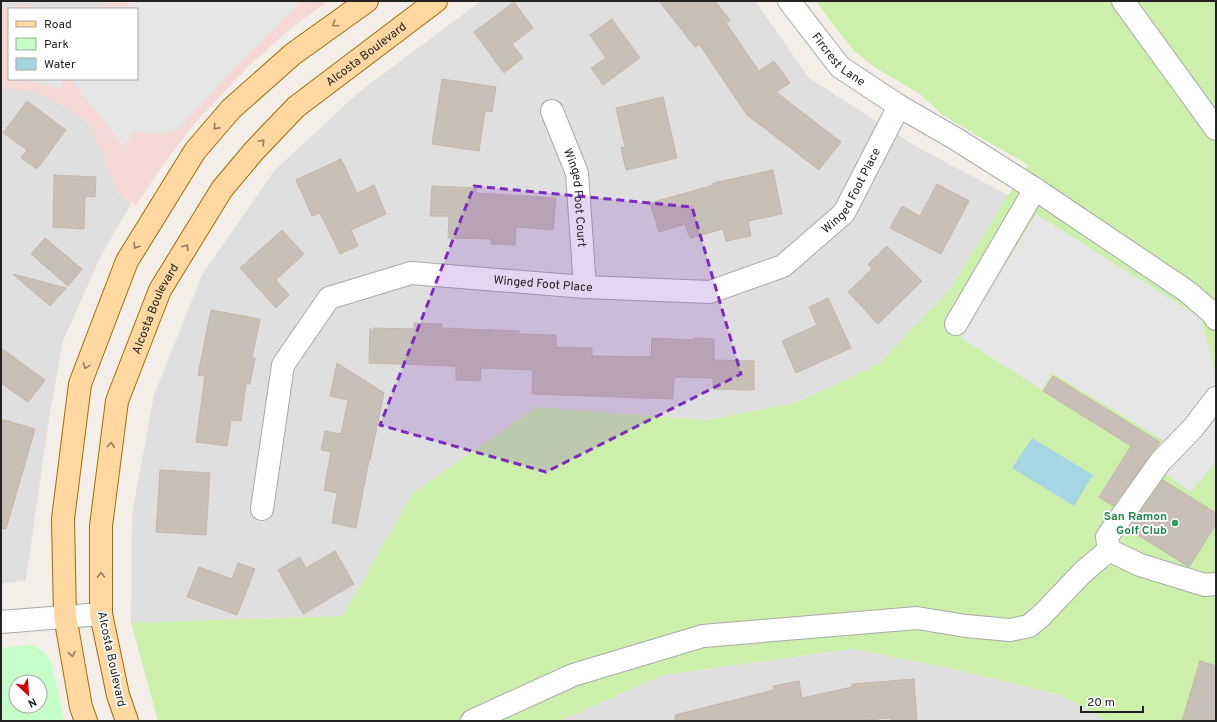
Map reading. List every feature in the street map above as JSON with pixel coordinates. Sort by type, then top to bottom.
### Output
[{"type":"main road","name":"Alcosta Boulevard","points":[[127,721],[118,695],[101,614],[101,526],[117,402],[160,290],[222,189],[254,151],[296,107],[436,1]]},
{"type":"main road","points":[[86,721],[81,707],[65,616],[62,519],[80,384],[127,262],[195,151],[232,109],[293,54],[360,3]]},
{"type":"street","name":"Fircrest Lane","points":[[789,1],[840,67],[899,106],[956,139],[1035,189],[1188,292],[1212,313],[1216,319]]},
{"type":"street","points":[[1122,1],[1216,129]]},
{"type":"street","name":"Winged Foot Place","points":[[262,509],[283,364],[329,298],[411,273],[585,287],[710,292],[783,266],[844,213],[899,106]]},
{"type":"street","name":"Winged Foot Court","points":[[552,111],[576,173],[585,287]]},
{"type":"street","points":[[956,324],[1035,189]]},
{"type":"street","points":[[1109,550],[1107,537],[1111,530],[1160,462],[1193,428],[1216,398]]},
{"type":"street","points":[[1109,550],[1140,565],[1205,585],[1216,584]]},
{"type":"street","points":[[472,721],[573,675],[703,636],[916,618],[966,626],[1010,630],[1029,626],[1042,615],[1082,572],[1109,550]]},
{"type":"street","points":[[1,622],[101,614]]},
{"type":"highlighted area","points":[[474,186],[692,207],[741,374],[546,472],[380,425]]},
{"type":"shaded area","points":[[1,1],[114,1],[98,8],[43,8],[19,5],[1,9]]},
{"type":"shaded area","points":[[114,1],[328,1],[290,29],[252,63],[194,124],[165,162],[136,205],[119,194],[89,124],[62,105],[34,92],[1,88],[1,9],[19,5],[43,8],[8,8],[8,80],[138,80],[138,8],[98,8]]},
{"type":"shaded area","points":[[134,1],[302,1],[229,74],[177,130],[157,134],[132,132],[124,148],[72,80],[138,80],[138,8],[121,8]]},
{"type":"shaded area","points":[[481,1],[755,1],[809,78],[915,146],[1008,195],[951,288],[879,364],[795,403],[707,420],[536,407],[413,493],[343,616],[131,623],[132,514],[154,395],[202,275],[274,171],[359,92]]},
{"type":"shaded area","points":[[24,80],[63,80],[61,89]]},
{"type":"shaded area","points":[[1,88],[34,92],[62,105],[89,124],[119,194],[131,203],[99,260],[63,341],[49,418],[26,580],[1,584]]},
{"type":"shaded area","points":[[1036,214],[1201,318],[1216,374],[1216,461],[1191,492],[1149,463],[1163,440],[1052,373],[1042,390],[961,338]]},
{"type":"shaded area","points":[[852,649],[940,666],[1061,695],[1108,721],[559,721],[663,675]]},
{"type":"green space","name":"San Ramon Golf Club","points":[[816,1],[1216,1],[1216,721],[1108,721],[1061,695],[940,666],[852,649],[663,675],[559,721],[158,721],[131,623],[343,616],[413,493],[536,407],[707,420],[795,403],[879,364],[951,288],[1028,165],[942,115],[920,94],[876,68],[854,51]]},
{"type":"green space","points":[[32,645],[43,651],[50,660],[64,721],[1,721],[1,648]]},
{"type":"water","points":[[1032,438],[1093,475],[1074,506],[1012,468]]},
{"type":"building","points":[[659,1],[715,1],[730,20],[726,23],[759,71],[774,61],[790,83],[776,92],[841,142],[819,170],[747,115],[699,44],[695,47]]},
{"type":"building","points":[[514,2],[533,28],[512,44],[523,58],[504,73],[474,32]]},
{"type":"building","points":[[612,19],[640,58],[603,85],[591,68],[606,58],[590,35]]},
{"type":"building","points":[[442,79],[496,87],[492,112],[485,111],[479,151],[432,144]]},
{"type":"building","points":[[663,97],[677,158],[626,170],[621,148],[625,147],[616,108]]},
{"type":"building","points":[[27,101],[66,130],[37,169],[21,158],[27,150],[3,133]]},
{"type":"building","points":[[341,159],[357,193],[374,185],[386,214],[351,230],[358,246],[340,254],[320,213],[312,216],[296,180]]},
{"type":"building","points":[[773,170],[782,214],[748,221],[751,236],[726,241],[723,229],[690,238],[685,224],[659,232],[650,203],[714,185],[713,183]]},
{"type":"building","points":[[54,175],[96,177],[95,197],[85,196],[84,229],[53,227]]},
{"type":"building","points":[[937,184],[969,201],[941,254],[890,228],[902,206],[920,216]]},
{"type":"building","points":[[432,186],[476,188],[476,193],[556,198],[553,230],[516,227],[515,245],[491,244],[492,239],[448,238],[449,216],[430,216]]},
{"type":"building","points":[[282,230],[304,254],[276,280],[289,295],[276,308],[240,268]]},
{"type":"building","points":[[45,238],[82,269],[68,286],[31,254]]},
{"type":"building","points":[[887,246],[922,281],[878,324],[848,292],[872,269],[868,264]]},
{"type":"building","points":[[13,274],[66,288],[50,306]]},
{"type":"building","points":[[828,298],[851,348],[796,373],[782,341],[817,325],[809,307]]},
{"type":"building","points":[[211,310],[260,319],[252,358],[255,358],[250,384],[246,384],[241,421],[231,420],[227,446],[196,442],[205,376],[198,375]]},
{"type":"building","points":[[414,323],[442,324],[442,328],[519,331],[519,334],[556,335],[556,347],[592,348],[592,356],[651,357],[652,338],[694,340],[694,338],[714,339],[714,360],[754,361],[754,390],[713,389],[713,378],[674,377],[673,399],[532,394],[533,370],[481,368],[480,381],[456,380],[456,366],[369,363],[370,328],[376,334],[373,328],[414,329]]},
{"type":"building","points":[[1,348],[45,380],[28,402],[1,383]]},
{"type":"building","points":[[337,363],[384,393],[356,528],[332,523],[337,493],[324,490],[331,452],[321,450],[325,431],[341,434],[348,400],[330,396]]},
{"type":"building","points":[[1053,376],[1160,442],[1113,506],[1099,497],[1131,446],[1043,391]]},
{"type":"building","points":[[1,419],[35,429],[6,529],[1,528]]},
{"type":"building","points":[[160,470],[210,473],[206,535],[156,532]]},
{"type":"building","points":[[1163,480],[1216,513],[1216,524],[1189,567],[1128,529]]},
{"type":"building","points":[[335,551],[354,584],[303,614],[278,570],[300,557],[306,568]]},
{"type":"building","points":[[238,563],[255,569],[237,615],[187,597],[199,567],[232,579]]},
{"type":"building","points":[[1200,661],[1216,666],[1216,714],[1214,721],[1182,721]]},
{"type":"building","points":[[914,679],[917,721],[891,721],[891,718],[854,721],[675,721],[675,715],[774,690],[773,686],[799,681],[802,698],[852,687],[852,684]]},
{"type":"place","name":"San Ramon Golf Club","points":[[1175,523]]}]
